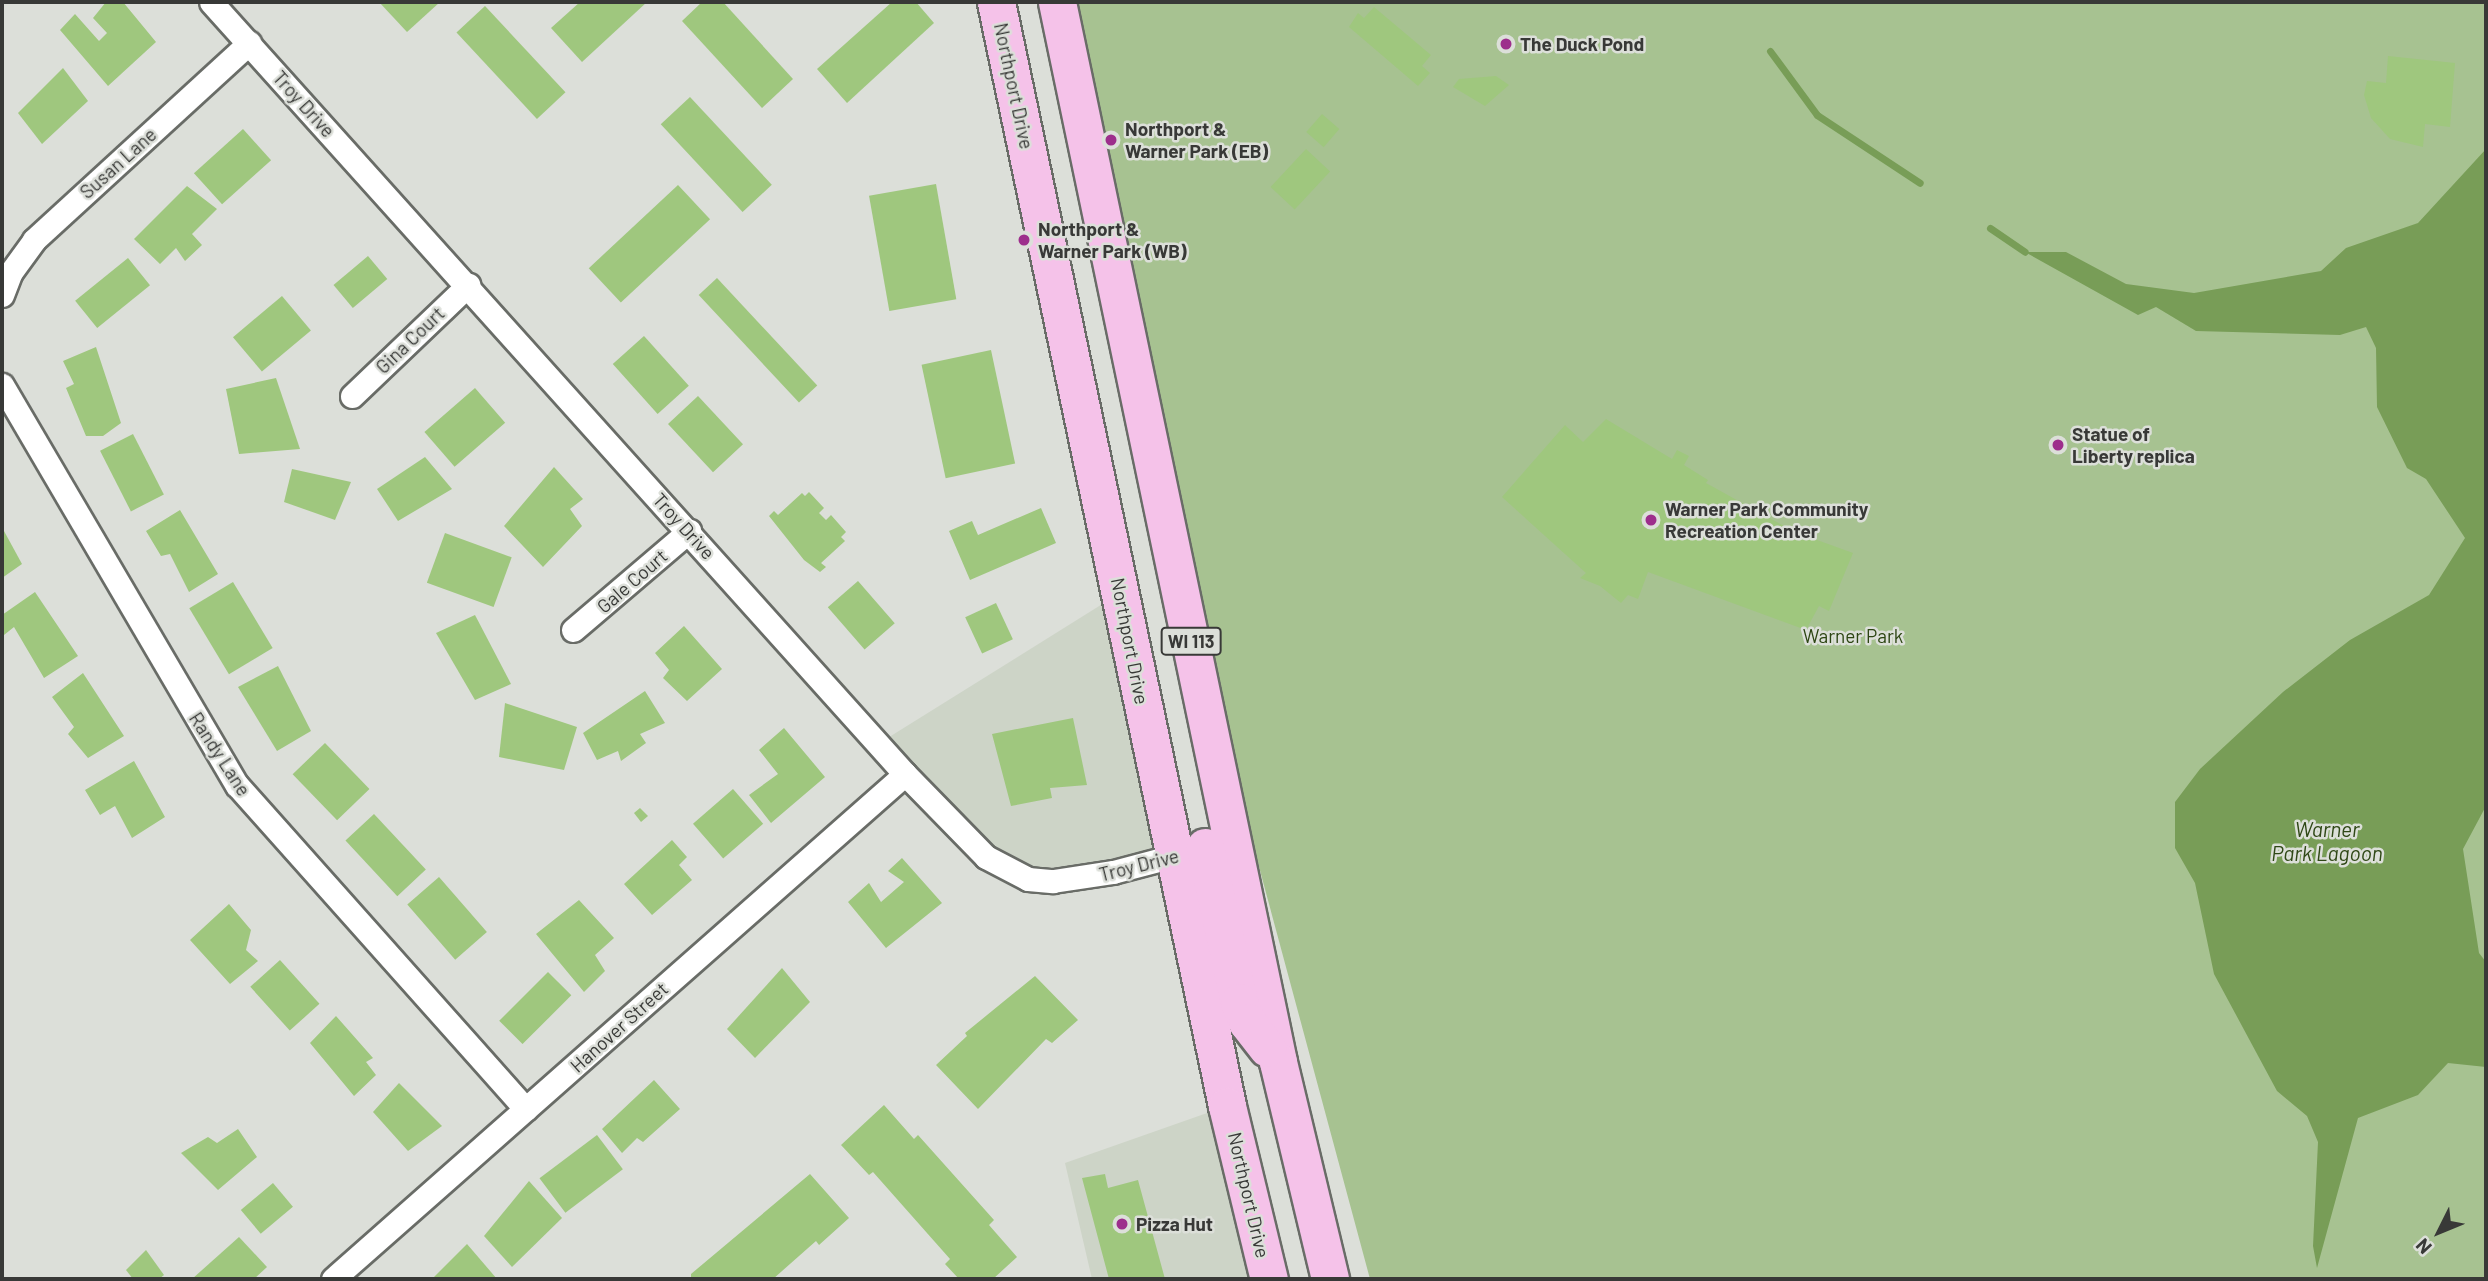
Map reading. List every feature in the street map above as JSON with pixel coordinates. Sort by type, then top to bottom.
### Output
[{"type":"main road","name":"Northport Drive","points":[[996,2],[1204,848]]},
{"type":"main road","name":"Northport Drive","points":[[1057,2],[1204,848],[1269,1279]]},
{"type":"main road","points":[[1204,848],[1239,1002],[1247,1022],[1278,1062],[1330,1279]]},
{"type":"main road","points":[[1299,1158],[1342,1279]]},
{"type":"street","name":"Troy Drive","points":[[211,2],[905,774],[986,856],[1027,879],[1076,880],[1204,848]]},
{"type":"street","name":"Susan Lane","points":[[2,295],[11,272],[34,240],[249,43]]},
{"type":"street","name":"Gina Court","points":[[352,396],[468,285]]},
{"type":"street","name":"Randy Lane","points":[[2,385],[237,785],[526,1110]]},
{"type":"street","name":"Gale Court","points":[[573,630],[689,531]]},
{"type":"street","name":"Hanover Street","points":[[333,1279],[905,774]]},
{"type":"shaded area","points":[[1120,593],[1174,856],[1028,879],[878,744]]},
{"type":"shaded area","points":[[1227,1106],[1269,1279],[1092,1279],[1065,1163]]},
{"type":"green space","name":"Warner Park","points":[[1075,2],[2486,2],[2486,1279],[1370,1279],[1227,748],[1187,528]]},
{"type":"water","name":"Warner Park Lagoon","points":[[2486,149],[2486,806],[2463,849],[2479,953],[2486,962],[2486,1067],[2448,1063],[2418,1095],[2358,1118],[2317,1268],[2313,1246],[2318,1142],[2307,1116],[2277,1091],[2214,974],[2195,883],[2175,848],[2175,802],[2200,769],[2283,692],[2350,640],[2429,595],[2465,538],[2426,479],[2407,468],[2377,407],[2376,348],[2366,327],[2340,335],[2196,331],[2156,307],[2138,315],[2025,252],[2066,252],[2126,284],[2194,293],[2321,271],[2346,248],[2418,223]]},
{"type":"building","points":[[106,2],[123,2],[156,42],[108,86],[60,30],[75,14],[99,41],[107,33],[93,18]]},
{"type":"building","points":[[379,2],[440,2],[407,32]]},
{"type":"building","points":[[580,2],[647,2],[582,62],[551,28]]},
{"type":"building","points":[[702,2],[723,2],[793,79],[762,108],[682,21]]},
{"type":"building","points":[[892,2],[916,2],[934,23],[847,103],[817,69]]},
{"type":"building","points":[[485,6],[565,92],[537,119],[456,33]]},
{"type":"building","points":[[1374,7],[1431,55],[1422,66],[1430,73],[1418,86],[1349,27],[1358,13],[1364,18]]},
{"type":"building","points":[[2388,56],[2455,63],[2450,127],[2425,124],[2423,147],[2390,139],[2371,118],[2364,95],[2367,81],[2386,83]]},
{"type":"building","points":[[63,68],[88,101],[42,144],[18,113]]},
{"type":"building","points":[[1496,76],[1509,85],[1485,106],[1453,87],[1459,79]]},
{"type":"building","points":[[690,97],[772,185],[743,212],[661,124]]},
{"type":"building","points":[[1322,114],[1339,129],[1324,147],[1306,132]]},
{"type":"building","points":[[243,129],[271,160],[222,204],[194,173]]},
{"type":"building","points":[[1306,149],[1330,172],[1295,210],[1271,187]]},
{"type":"building","points":[[936,184],[956,299],[889,311],[869,196]]},
{"type":"building","points":[[678,185],[710,219],[621,303],[589,268]]},
{"type":"building","points":[[187,186],[217,209],[192,234],[202,245],[185,261],[176,248],[160,264],[134,239]]},
{"type":"building","points":[[368,256],[387,279],[353,308],[334,285]]},
{"type":"building","points":[[128,258],[150,285],[97,328],[75,301]]},
{"type":"building","points":[[717,278],[817,386],[799,403],[699,295]]},
{"type":"building","points":[[282,296],[311,330],[262,372],[233,337]]},
{"type":"building","points":[[644,336],[689,386],[658,414],[613,364]]},
{"type":"building","points":[[96,347],[121,423],[103,436],[86,436],[66,388],[74,384],[63,361]]},
{"type":"building","points":[[991,350],[1015,463],[946,478],[922,365]]},
{"type":"building","points":[[276,378],[300,449],[239,454],[226,389]]},
{"type":"building","points":[[475,388],[505,423],[455,467],[424,432]]},
{"type":"building","points":[[698,396],[743,444],[713,472],[668,424]]},
{"type":"building","name":"Warner Park Community Recreation Center","points":[[1606,419],[1672,459],[1677,450],[1689,456],[1684,465],[1708,480],[1706,483],[1795,532],[1853,553],[1829,611],[1819,606],[1806,630],[1648,572],[1638,599],[1628,595],[1621,603],[1600,586],[1580,578],[1586,573],[1502,497],[1565,425],[1583,442]]},
{"type":"building","points":[[133,434],[164,495],[131,511],[100,451]]},
{"type":"building","points":[[425,457],[452,489],[398,521],[377,489]]},
{"type":"building","points":[[554,467],[583,499],[570,509],[582,526],[543,567],[504,526]]},
{"type":"building","points":[[292,469],[351,482],[335,520],[284,502]]},
{"type":"building","points":[[809,492],[824,508],[819,513],[826,520],[831,515],[846,532],[841,537],[845,541],[821,563],[826,567],[820,572],[804,560],[769,516],[774,511],[778,515],[802,493],[805,496]]},
{"type":"building","points":[[1041,508],[1056,543],[970,580],[949,531],[972,521],[978,535]]},
{"type":"building","points":[[180,510],[218,574],[189,592],[170,554],[161,556],[146,531]]},
{"type":"building","points":[[4,531],[22,564],[2,578],[2,533]]},
{"type":"building","points":[[445,533],[512,557],[494,607],[427,583]]},
{"type":"building","points":[[858,581],[895,623],[865,650],[828,607]]},
{"type":"building","points":[[233,582],[273,648],[229,674],[189,608]]},
{"type":"building","points":[[35,592],[78,656],[44,678],[14,627],[4,635],[2,632],[2,615]]},
{"type":"building","points":[[996,603],[1013,639],[982,654],[965,617]]},
{"type":"building","points":[[475,615],[511,684],[475,700],[436,633]]},
{"type":"building","points":[[684,626],[722,669],[687,701],[663,678],[669,670],[655,653]]},
{"type":"building","points":[[278,666],[311,731],[277,751],[238,687]]},
{"type":"building","points":[[83,673],[124,736],[88,758],[68,734],[74,727],[52,697]]},
{"type":"building","points":[[645,691],[665,723],[640,734],[646,743],[621,761],[618,751],[597,760],[583,733]]},
{"type":"building","points":[[505,703],[577,727],[564,770],[499,757]]},
{"type":"building","points":[[1073,718],[1087,785],[1050,788],[1052,798],[1011,806],[992,734]]},
{"type":"building","points":[[784,728],[825,777],[771,823],[749,795],[778,774],[759,750]]},
{"type":"building","points":[[325,743],[369,789],[337,820],[293,774]]},
{"type":"building","points":[[134,761],[165,817],[132,838],[115,806],[100,815],[85,790]]},
{"type":"building","points":[[733,789],[763,824],[723,858],[693,824]]},
{"type":"building","points":[[640,808],[648,816],[641,822],[634,813]]},
{"type":"building","points":[[374,814],[426,870],[397,896],[345,841]]},
{"type":"building","points":[[672,840],[687,857],[679,865],[692,880],[652,915],[624,884]]},
{"type":"building","points":[[902,858],[942,903],[886,948],[848,902],[869,883],[881,902],[904,882],[888,871]]},
{"type":"building","points":[[439,877],[487,932],[455,960],[407,905]]},
{"type":"building","points":[[579,900],[614,938],[595,955],[605,971],[584,992],[536,934]]},
{"type":"building","points":[[229,904],[251,930],[246,950],[258,961],[230,984],[190,940]]},
{"type":"building","points":[[280,960],[319,1004],[290,1031],[250,987]]},
{"type":"building","points":[[782,968],[810,1002],[755,1058],[727,1029]]},
{"type":"building","points":[[548,972],[571,995],[523,1044],[499,1021]]},
{"type":"building","points":[[1035,976],[1078,1020],[1052,1043],[1046,1039],[978,1109],[936,1065],[967,1036],[965,1033]]},
{"type":"building","points":[[336,1016],[373,1058],[366,1062],[376,1075],[354,1096],[310,1043]]},
{"type":"building","points":[[654,1080],[680,1109],[643,1142],[637,1138],[622,1153],[602,1129]]},
{"type":"building","points":[[399,1083],[442,1126],[408,1151],[373,1112]]},
{"type":"building","points":[[884,1105],[914,1139],[918,1135],[994,1220],[989,1225],[1017,1257],[993,1279],[959,1279],[945,1264],[950,1259],[873,1172],[869,1175],[841,1145]]},
{"type":"building","points":[[238,1129],[257,1157],[218,1190],[181,1153],[208,1137],[217,1143]]},
{"type":"building","points":[[597,1135],[623,1169],[565,1213],[539,1178]]},
{"type":"building","points":[[810,1174],[849,1218],[819,1245],[816,1241],[773,1279],[691,1279],[691,1274]]},
{"type":"building","points":[[1105,1174],[1108,1188],[1138,1180],[1165,1279],[1109,1279],[1082,1178]]},
{"type":"building","points":[[529,1181],[562,1218],[512,1267],[484,1236]]},
{"type":"building","points":[[273,1183],[293,1207],[261,1234],[241,1210]]},
{"type":"building","points":[[239,1237],[267,1267],[254,1279],[192,1279]]},
{"type":"building","points":[[467,1244],[497,1279],[432,1279]]},
{"type":"building","points":[[146,1250],[164,1275],[159,1279],[133,1279],[126,1270]]},
{"type":"waterway","points":[[1770,51],[1817,115],[1920,183]]},
{"type":"waterway","points":[[1990,228],[2025,252]]},
{"type":"place","name":"The Duck Pond","points":[[1506,44]]},
{"type":"place","name":"Northport & Warner Park (EB)","points":[[1111,140]]},
{"type":"place","name":"Northport & Warner Park (WB)","points":[[1024,240]]},
{"type":"place","name":"Statue of Liberty replica","points":[[2058,445]]},
{"type":"place","name":"Warner Park Community Recreation Center","points":[[1651,520]]},
{"type":"place","name":"Pizza Hut","points":[[1122,1224]]}]
